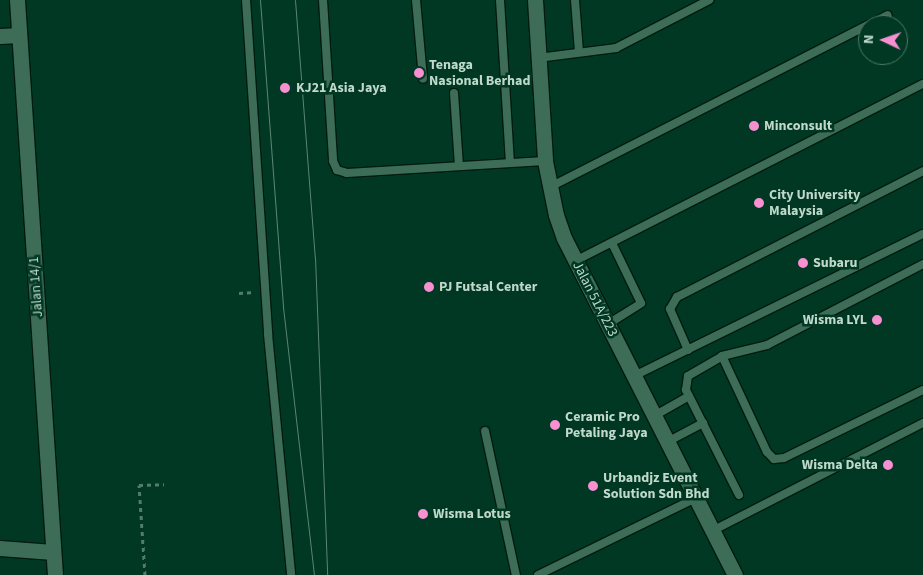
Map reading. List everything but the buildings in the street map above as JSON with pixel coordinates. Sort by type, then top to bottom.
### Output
[{"type":"street","name":"Jalan 14/1","points":[[17,0],[55,575]]},
{"type":"street","name":"Jalan 51A/223","points":[[535,0],[548,188],[564,238],[735,575]]},
{"type":"street","points":[[0,36],[20,35]]},
{"type":"street","points":[[0,548],[54,552]]},
{"type":"lane","points":[[246,0],[268,334],[291,575]]},
{"type":"lane","points":[[323,0],[333,161],[337,170],[347,173],[545,161]]},
{"type":"lane","points":[[416,0],[423,79]]},
{"type":"lane","points":[[500,0],[510,163]]},
{"type":"lane","points":[[575,0],[579,52]]},
{"type":"lane","points":[[538,58],[616,48],[709,0]]},
{"type":"lane","points":[[548,188],[858,30]]},
{"type":"lane","points":[[575,261],[923,84]]},
{"type":"lane","points":[[454,93],[460,166]]},
{"type":"lane","points":[[688,350],[672,314],[673,300],[923,171]]},
{"type":"lane","points":[[634,376],[923,234]]},
{"type":"lane","points":[[608,324],[641,303],[612,243]]},
{"type":"lane","points":[[739,495],[684,385],[688,376],[722,356],[767,345],[923,264]]},
{"type":"lane","points":[[722,356],[767,452],[774,459],[784,458],[923,390]]},
{"type":"lane","points":[[654,416],[689,396]]},
{"type":"lane","points":[[668,442],[702,423]]},
{"type":"lane","points":[[712,530],[923,423]]},
{"type":"lane","points":[[485,431],[516,575]]},
{"type":"lane","points":[[538,575],[696,498]]},
{"type":"path","points":[[145,575],[139,485],[164,484]]},
{"type":"tram line","points":[[260,0],[283,307],[314,575]]},
{"type":"tram line","points":[[295,0],[315,257],[327,575]]},
{"type":"place","name":"Tenaga Nasional Berhad","points":[[419,73]]},
{"type":"place","name":"KJ21 Asia Jaya","points":[[285,88]]},
{"type":"place","name":"Minconsult","points":[[754,126]]},
{"type":"place","name":"City University Malaysia","points":[[759,203]]},
{"type":"place","name":"Subaru","points":[[803,263]]},
{"type":"place","name":"PJ Futsal Center","points":[[429,287]]},
{"type":"place","name":"Wisma LYL","points":[[877,320]]},
{"type":"place","name":"Ceramic Pro Petaling Jaya","points":[[555,425]]},
{"type":"place","name":"Wisma Delta","points":[[888,465]]},
{"type":"place","name":"Urbandjz Event Solution Sdn Bhd","points":[[593,486]]},
{"type":"place","name":"Wisma Lotus","points":[[423,514]]}]
